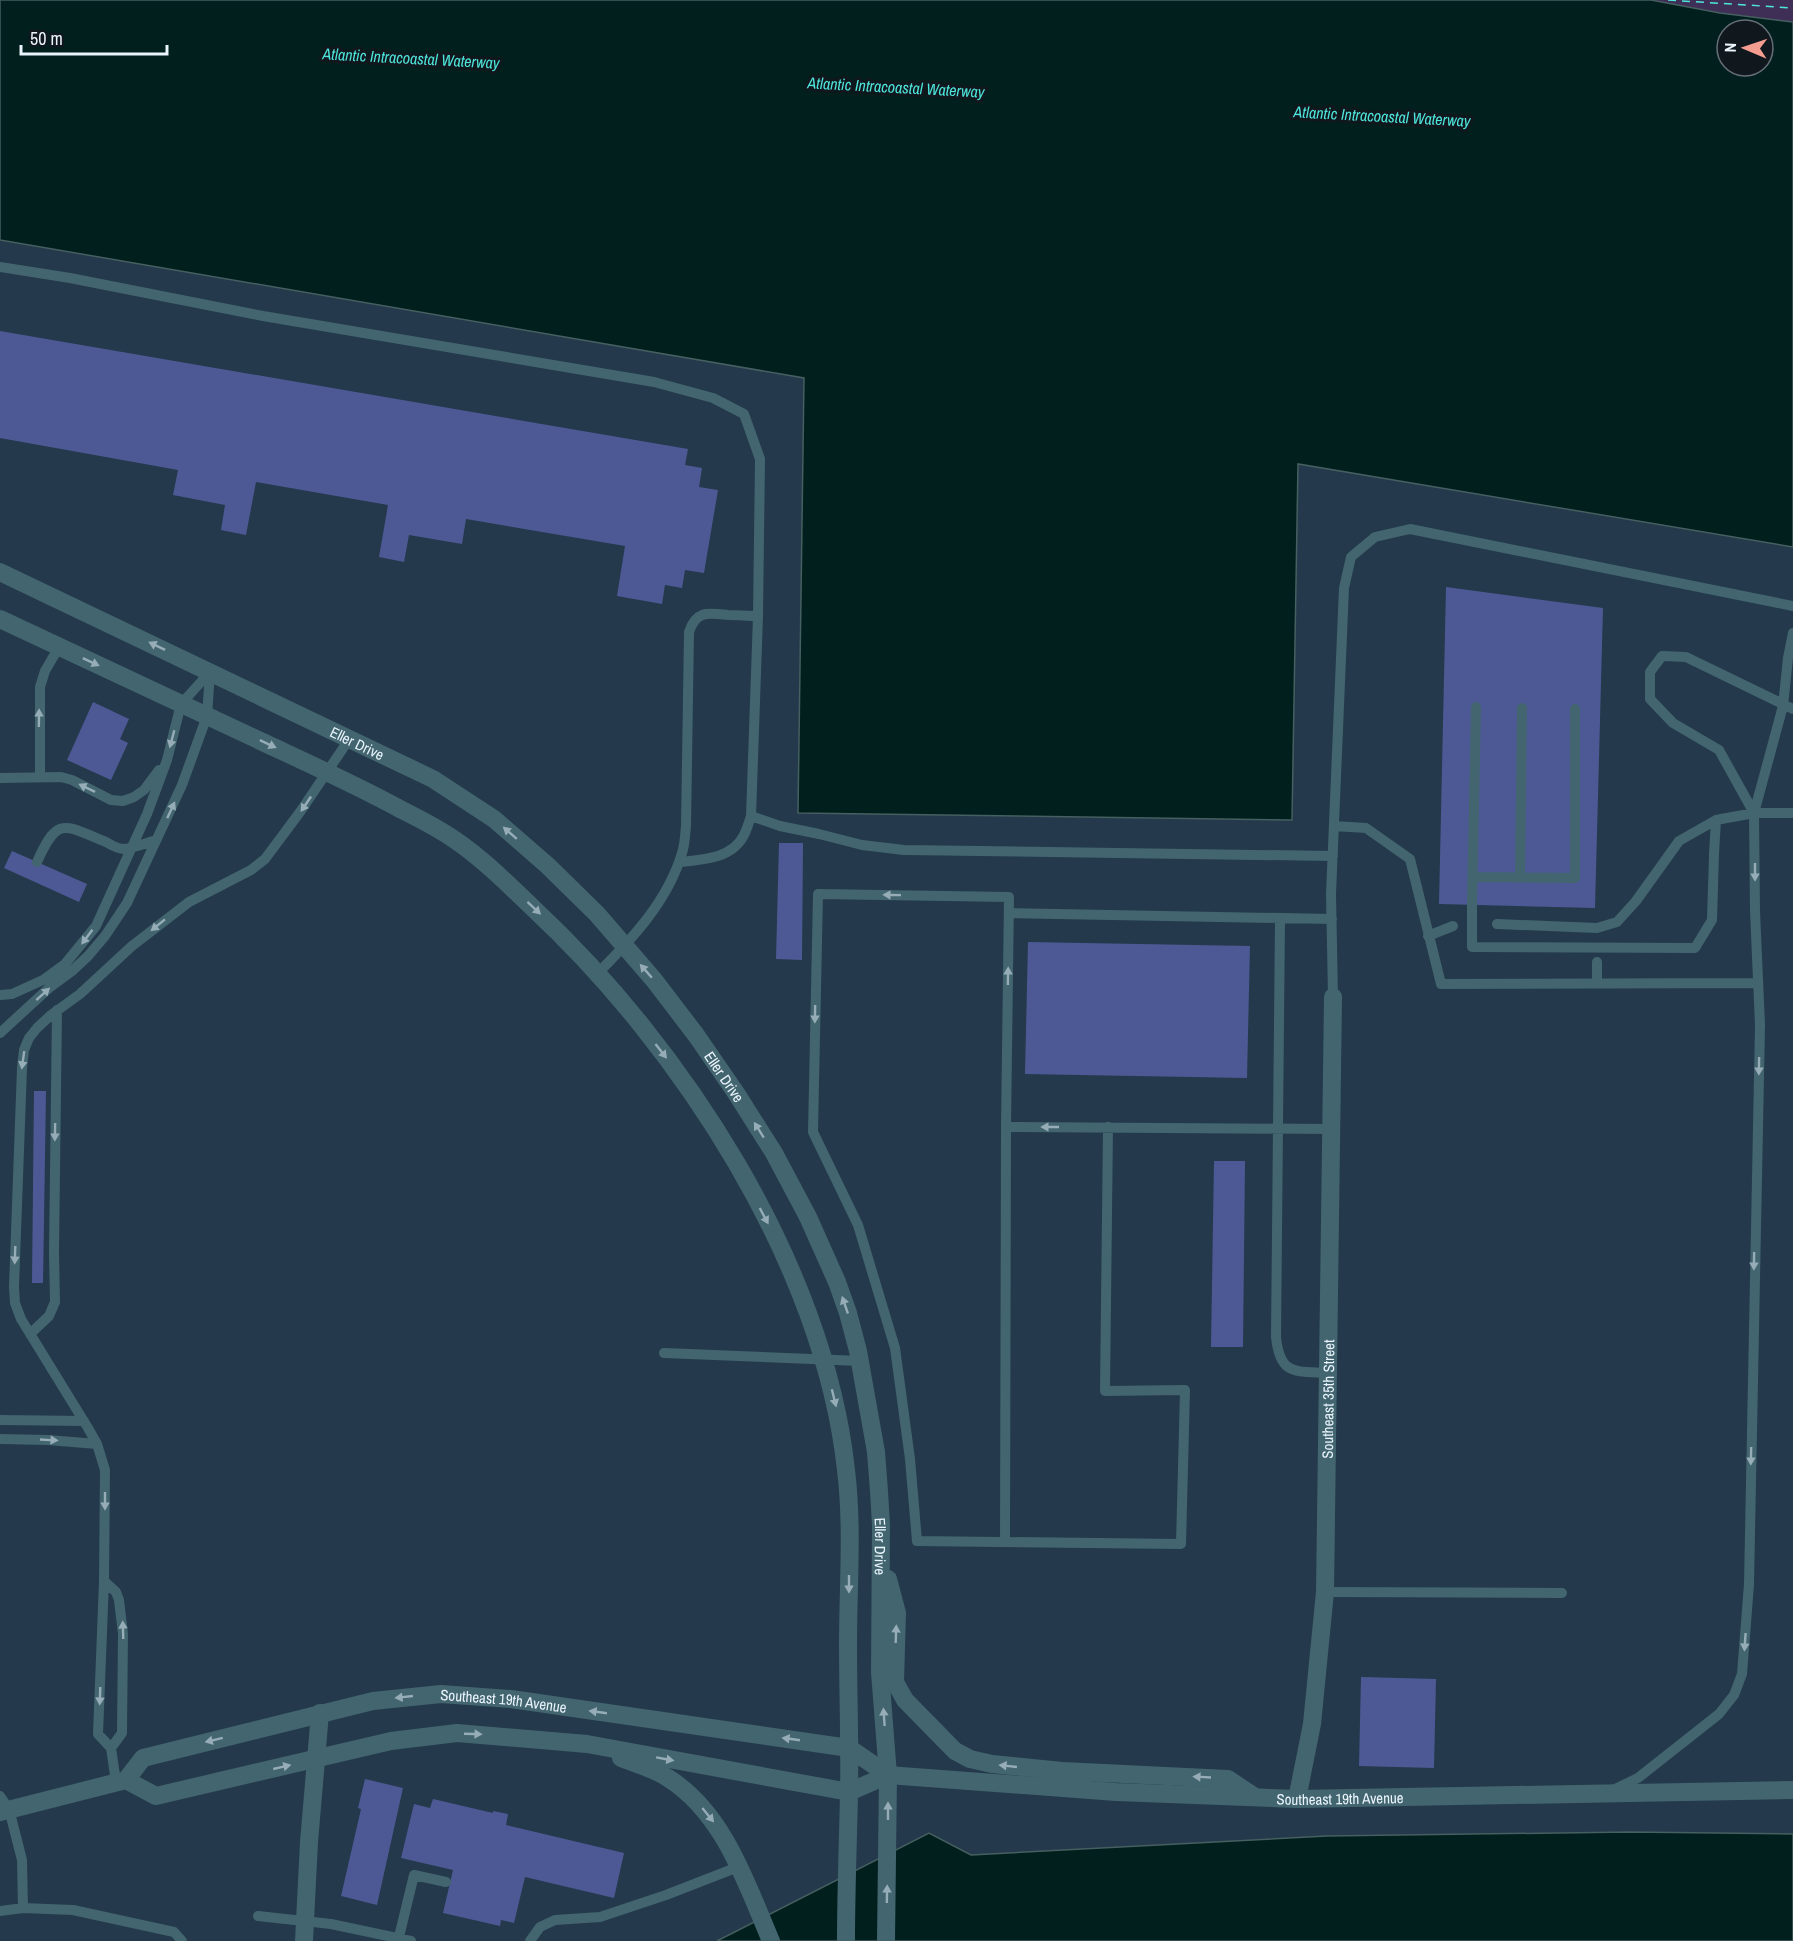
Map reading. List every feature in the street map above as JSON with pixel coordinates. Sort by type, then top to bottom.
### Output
[{"type":"street","name":"Eller Drive","points":[[0,573],[433,779],[494,819],[547,865],[597,914],[654,980],[736,1093],[774,1153],[808,1216],[837,1282],[848,1313],[860,1361],[876,1452],[881,1525],[880,1672],[888,1775],[886,1941]]},
{"type":"street","points":[[0,619],[353,783],[459,842],[519,894],[568,941],[627,1007],[710,1120],[746,1181],[794,1276],[807,1307],[835,1401],[847,1472],[849,1792],[846,1941]]},
{"type":"street","name":"Southeast 35th Street","points":[[1297,1799],[1312,1724],[1325,1592],[1333,997]]},
{"type":"street","points":[[881,1554],[897,1613],[895,1682],[905,1700],[954,1751],[970,1759],[992,1764],[1062,1771],[1228,1779],[1255,1797]]},
{"type":"street","name":"Southeast 19th Avenue","points":[[121,1781],[143,1758],[373,1701],[441,1694],[477,1695],[849,1748],[888,1775]]},
{"type":"street","points":[[304,1941],[309,1842],[320,1713]]},
{"type":"street","points":[[3,1806],[121,1781],[156,1796],[390,1741],[457,1733],[587,1744],[849,1792]]},
{"type":"street","points":[[587,1744],[667,1777],[689,1794],[710,1815],[724,1836],[771,1941]]},
{"type":"street","name":"Southeast 19th Avenue","points":[[849,1792],[888,1775],[1116,1792],[1297,1799],[1793,1790]]},
{"type":"lane","points":[[0,267],[70,278],[263,316],[654,382],[713,398],[744,414],[760,459],[758,616],[751,816],[743,837],[726,854],[706,860],[679,862]]},
{"type":"lane","points":[[1333,997],[1334,826],[1344,588],[1351,557],[1375,537],[1410,529],[1793,606]]},
{"type":"lane","points":[[597,974],[625,947],[656,908],[683,851],[687,826],[689,632],[692,621],[708,613],[758,616]]},
{"type":"lane","points":[[1606,1794],[1638,1778],[1719,1714],[1734,1695],[1742,1674],[1749,1584],[1760,1025],[1754,813],[1788,707],[1788,658],[1793,633]]},
{"type":"lane","points":[[40,776],[39,687],[59,647]]},
{"type":"lane","points":[[1754,813],[1719,750],[1673,723],[1650,699],[1650,672],[1662,656],[1686,657],[1788,707]]},
{"type":"lane","points":[[0,995],[12,994],[43,980],[65,964],[96,926],[147,814],[182,704],[210,672]]},
{"type":"lane","points":[[0,1033],[80,963],[105,936],[127,903],[182,785],[207,716],[210,672]]},
{"type":"lane","points":[[1476,707],[1472,947],[1695,948],[1712,920],[1716,820]]},
{"type":"lane","points":[[1520,877],[1522,708]]},
{"type":"lane","points":[[1473,877],[1575,878],[1575,710]]},
{"type":"lane","points":[[121,1781],[111,1748],[98,1734],[104,1581],[105,1470],[97,1444],[21,1319],[15,1303],[24,1050],[29,1038],[37,1028],[80,994],[132,946],[189,902],[252,870],[264,859],[300,812],[350,738]]},
{"type":"lane","points":[[1,778],[61,777],[72,780],[111,800],[123,801],[144,790],[166,760]]},
{"type":"lane","points":[[1497,924],[1597,933],[1617,922],[1636,901],[1679,841],[1716,820],[1754,813],[1793,813]]},
{"type":"lane","points":[[751,816],[780,826],[838,840],[904,850],[1333,856]]},
{"type":"lane","points":[[1334,826],[1366,828],[1410,859],[1441,984],[1758,983]]},
{"type":"lane","points":[[37,862],[52,834],[70,827],[124,849],[156,840]]},
{"type":"lane","points":[[1005,1542],[1009,897],[818,894],[813,1132],[858,1225],[895,1348],[910,1460],[917,1541],[1005,1542],[1181,1544],[1185,1390],[1105,1391],[1108,1127]]},
{"type":"lane","points":[[1009,913],[1332,919]]},
{"type":"lane","points":[[1280,918],[1276,1337],[1278,1356],[1285,1366],[1296,1371],[1328,1373]]},
{"type":"lane","points":[[1428,936],[1453,926]]},
{"type":"lane","points":[[1597,962],[1597,983]]},
{"type":"lane","points":[[30,1334],[49,1316],[55,1302],[57,1010]]},
{"type":"lane","points":[[1006,1127],[1331,1129]]},
{"type":"lane","points":[[664,1353],[860,1361]]},
{"type":"lane","points":[[0,1420],[84,1421]]},
{"type":"lane","points":[[0,1439],[97,1444]]},
{"type":"lane","points":[[104,1581],[116,1592],[119,1600],[123,1634],[122,1733],[111,1748]]},
{"type":"lane","points":[[1325,1592],[1562,1593]]},
{"type":"lane","points":[[3,1806],[22,1860],[23,1908]]},
{"type":"lane","points":[[530,1941],[540,1928],[555,1920],[600,1917],[738,1867]]},
{"type":"lane","points":[[398,1940],[414,1875],[446,1882]]},
{"type":"lane","points":[[0,1911],[23,1908],[73,1910],[174,1932],[182,1941]]},
{"type":"lane","points":[[258,1916],[305,1921],[411,1941]]},
{"type":"shaded area","points":[[1651,0],[1793,0],[1793,22],[1720,13]]},
{"type":"shaded area","points":[[0,240],[804,378],[798,813],[1292,820],[1297,464],[1793,547],[1793,1834],[1630,1832],[1327,1836],[971,1855],[929,1833],[717,1941],[0,1941]]},
{"type":"water","name":"Atlantic Intracoastal Waterway","points":[[0,0],[1651,0],[1761,18],[1715,18],[1715,78],[1775,78],[1775,20],[1793,22],[1793,547],[1298,464],[1292,820],[798,813],[804,378],[0,240]]},
{"type":"water","points":[[1630,1832],[1793,1834],[1793,1941],[717,1941],[929,1833],[971,1855],[1327,1836]]},
{"type":"building","points":[[0,331],[688,449],[685,465],[702,468],[699,487],[718,490],[704,573],[685,570],[682,588],[665,585],[662,604],[617,596],[625,546],[466,519],[462,544],[409,535],[404,562],[379,557],[388,505],[256,482],[246,535],[221,530],[225,505],[173,495],[178,470],[0,438]]},
{"type":"building","points":[[1446,587],[1603,608],[1595,908],[1439,904]]},
{"type":"building","points":[[93,702],[129,719],[120,739],[128,743],[111,780],[67,760]]},
{"type":"building","points":[[779,843],[803,843],[802,960],[776,959]]},
{"type":"building","points":[[12,851],[87,884],[79,902],[4,868]]},
{"type":"building","points":[[1028,942],[1250,946],[1247,1078],[1025,1074]]},
{"type":"building","points":[[34,1091],[46,1091],[43,1283],[32,1283]]},
{"type":"building","points":[[1214,1161],[1245,1161],[1243,1347],[1211,1347]]},
{"type":"building","points":[[1361,1677],[1436,1679],[1434,1768],[1359,1766]]},
{"type":"building","points":[[365,1779],[403,1788],[377,1905],[341,1896],[361,1809],[358,1808]]},
{"type":"building","points":[[433,1799],[493,1813],[493,1811],[508,1814],[506,1825],[624,1853],[614,1898],[525,1877],[514,1923],[501,1920],[500,1926],[443,1913],[453,1870],[401,1858],[414,1804],[430,1808]]},
{"type":"ferry route","points":[[1668,0],[1793,8]]}]
